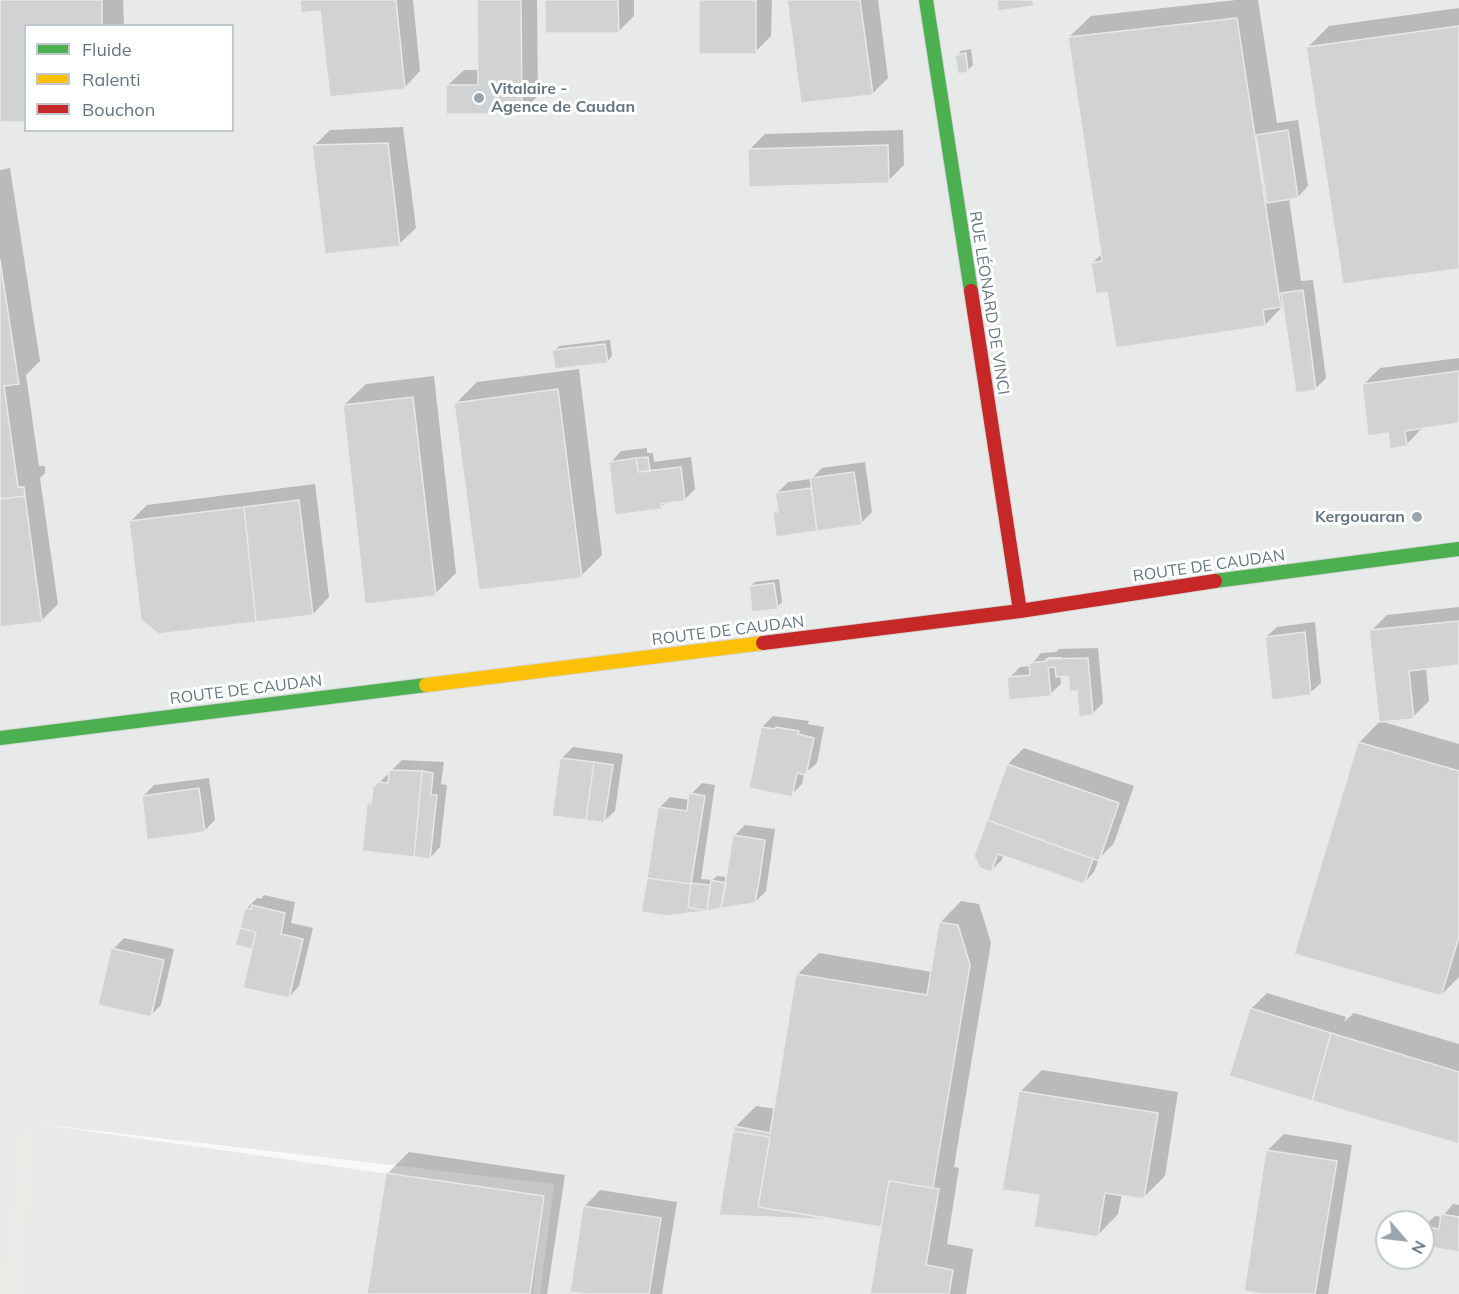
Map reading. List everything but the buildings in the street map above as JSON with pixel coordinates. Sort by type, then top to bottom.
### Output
[{"type":"street","name":"RUE LÉONARD DE VINCI","points":[[926,0],[1020,611]]},
{"type":"street","name":"ROUTE DE CAUDAN","points":[[0,738],[1020,611],[1257,575],[1459,549]]},
{"type":"shaded area","points":[[0,0],[1459,0],[1459,1294],[540,1294],[554,1184],[38,1124],[543,1196],[533,1294],[0,1294]]},
{"type":"shaded area","points":[[23,1130],[35,1131],[18,1294],[0,1294],[0,1268],[7,1260]]},
{"type":"traffic: fast","points":[[926,0],[971,291]]},
{"type":"traffic: fast","points":[[1215,581],[1459,549]]},
{"type":"traffic: fast","points":[[0,738],[426,685]]},
{"type":"traffic: slow","points":[[426,685],[763,643]]},
{"type":"traffic: jam","points":[[971,291],[1020,611]]},
{"type":"traffic: jam","points":[[763,643],[1020,611],[1215,581]]},
{"type":"place","name":"Vitalaire - Agence de Caudan","points":[[479,98]]},
{"type":"place","name":"Kergouaran","points":[[1417,517]]}]
